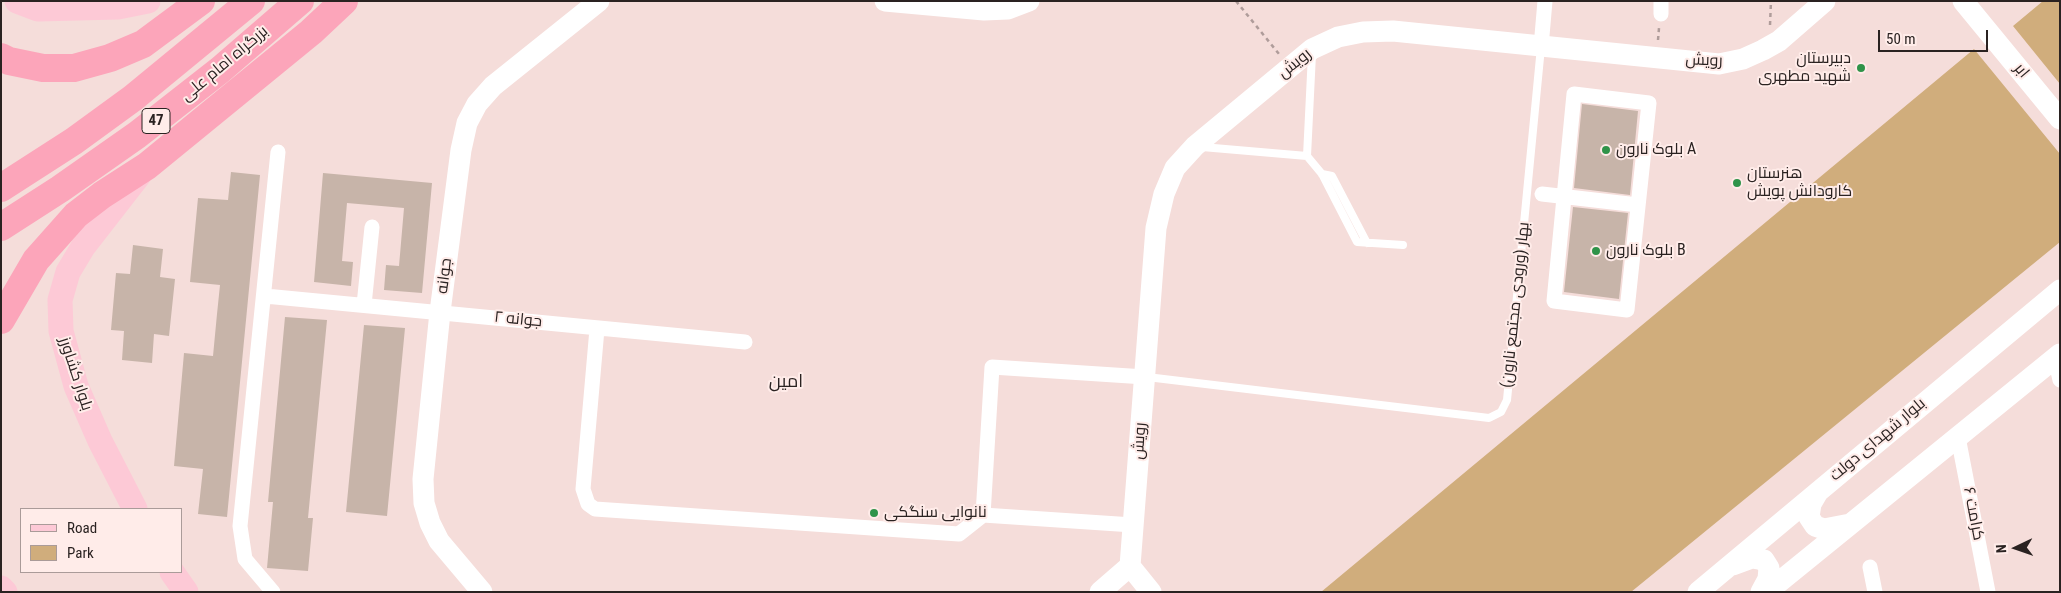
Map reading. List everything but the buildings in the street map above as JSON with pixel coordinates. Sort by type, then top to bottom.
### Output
[{"type":"highway","points":[[1,57],[9,61],[43,68],[74,68],[110,58],[143,44],[201,1]]},
{"type":"highway","name":"بزرگراه امام علی","points":[[1,188],[74,141],[133,98],[251,1]]},
{"type":"highway","name":"بزرگراه امام علی","points":[[1,227],[60,190],[137,136],[220,70],[300,1]]},
{"type":"highway","points":[[1,320],[36,260],[76,216],[102,194],[147,166],[304,37],[344,1]]},
{"type":"main road","points":[[17,1],[38,9],[118,7],[148,1]]},
{"type":"main road","name":"بلوار کشاورز","points":[[134,508],[100,441],[76,386],[61,331],[60,300],[68,272],[83,247],[147,166]]},
{"type":"main road","points":[[173,573],[186,592]]},
{"type":"main road","points":[[1,588],[5,592]]},
{"type":"street","name":"جوانه","points":[[482,592],[439,541],[430,524],[424,502],[423,479],[440,312],[461,150],[467,123],[477,104],[493,86],[599,1]]},
{"type":"street","points":[[885,1],[984,10],[1008,9],[1029,1]]},
{"type":"street","points":[[1541,46],[1545,1]]},
{"type":"street","name":"رویش","points":[[1130,566],[1156,228],[1164,194],[1175,168],[1195,146],[1312,49],[1338,37],[1363,32],[1393,31],[1719,64],[1743,59],[1779,41],[1825,1]]},
{"type":"street","name":"ابر","points":[[1963,1],[2060,118]]},
{"type":"street","points":[[1574,94],[1649,102],[1638,205],[1627,310],[1554,301],[1574,94]]},
{"type":"street","points":[[272,592],[245,559],[240,526],[265,296],[278,152]]},
{"type":"street","points":[[1534,193],[1638,205]]},
{"type":"street","points":[[364,305],[372,227]]},
{"type":"street","name":"بلوار شهدای دولت","points":[[1698,592],[2060,290]]},
{"type":"street","name":"جوانه ۲","points":[[265,296],[745,342]]},
{"type":"street","points":[[596,328],[583,489],[588,504],[595,509],[959,534],[983,516],[1133,525]]},
{"type":"street","points":[[2057,356],[2060,380]]},
{"type":"street","points":[[1767,592],[2057,356]]},
{"type":"street","points":[[983,516],[992,367],[1144,377]]},
{"type":"street","name":"کرامت ۶","points":[[1958,437],[1988,592]]},
{"type":"street","points":[[1821,488],[1811,504],[1809,517],[1815,526],[1824,529],[1851,524]]},
{"type":"street","points":[[1727,568],[1752,558],[1764,560],[1769,568],[1768,579],[1760,592]]},
{"type":"street","points":[[1100,592],[1130,566],[1151,592]]},
{"type":"street","points":[[1870,567],[1875,592]]},
{"type":"lane","name":"بهار (ورودی مجتمع نارون)","points":[[1144,377],[1489,418],[1501,412],[1507,400],[1534,193],[1541,46]]},
{"type":"lane","points":[[1312,49],[1307,156],[1322,174],[1332,176],[1368,243],[1403,245]]},
{"type":"lane","points":[[1195,146],[1307,156]]},
{"type":"path","points":[[1236,1],[1290,68]]},
{"type":"path","points":[[1656,58],[1661,8]]},
{"type":"green space","points":[[2043,1],[2060,1],[2060,84],[2013,26]]},
{"type":"green space","points":[[1974,49],[2060,154],[2060,242],[1631,592],[1321,592]]},
{"type":"place","name":"دبیرستان شهید مطهری","points":[[1861,68]]},
{"type":"place","name":"بلوک نارون A","points":[[1606,150]]},
{"type":"place","name":"هنرستان کارودانش پویش","points":[[1737,183]]},
{"type":"place","name":"بلوک نارون B","points":[[1596,251]]},
{"type":"place","name":"نانوایی سنگکی","points":[[874,513]]},
{"type":"district","name":"امین","points":[[786,382]]}]
